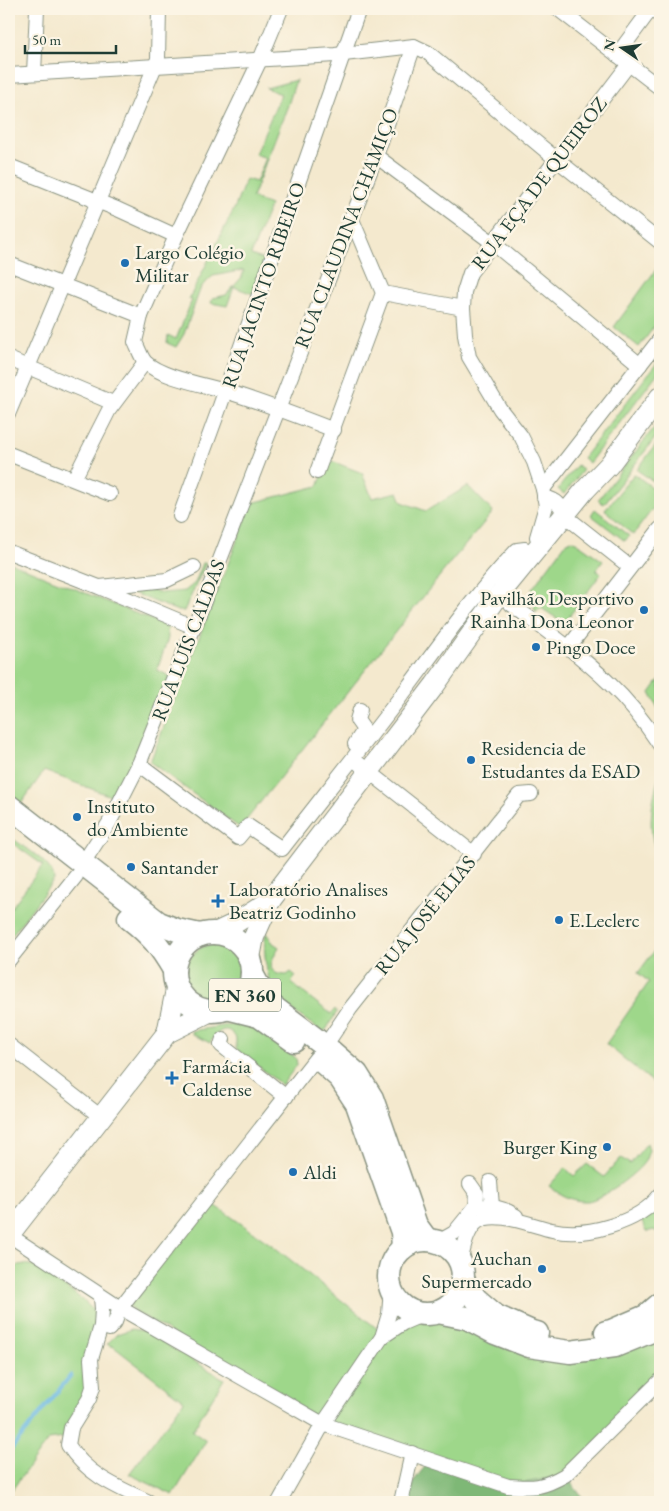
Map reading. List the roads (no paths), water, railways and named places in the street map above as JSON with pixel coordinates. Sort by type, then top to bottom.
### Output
[{"type":"main road","name":"EN 360","points":[[505,600],[537,549],[592,495],[608,465],[660,397]]},
{"type":"main road","name":"EN 360","points":[[9,1235],[168,1033],[236,1003],[244,995],[250,985],[254,938],[270,901],[360,765],[435,685],[569,518]]},
{"type":"main road","points":[[9,806],[150,934],[162,950],[175,978]]},
{"type":"main road","points":[[9,822],[159,923],[177,930],[207,934]]},
{"type":"main road","name":"EN 360","points":[[168,1033],[176,959],[182,949],[190,940],[238,921],[270,901]]},
{"type":"main road","name":"EN 360","points":[[207,934],[226,935],[236,940],[244,948],[251,966]]},
{"type":"main road","points":[[251,966],[268,1003],[321,1052],[357,1104],[402,1232],[403,1248]]},
{"type":"main road","name":"EN 360","points":[[175,978],[182,995],[190,1004],[200,1009],[219,1010]]},
{"type":"main road","points":[[219,1010],[259,1016],[357,1074],[372,1098],[416,1225],[433,1241],[448,1247],[455,1255],[461,1272],[476,1299],[496,1316],[532,1332],[571,1336],[611,1331],[646,1316],[660,1304]]},
{"type":"main road","points":[[433,1241],[413,1242],[403,1248],[396,1254],[390,1268],[389,1283],[391,1290],[396,1299],[413,1312],[467,1318],[495,1333],[529,1346],[570,1352],[615,1346],[654,1330],[660,1325]]},
{"type":"main road","points":[[431,1313],[450,1304],[455,1299],[459,1293],[461,1272]]},
{"type":"street","points":[[34,74],[37,9]]},
{"type":"street","points":[[9,412],[156,66],[158,59],[159,9]]},
{"type":"street","points":[[281,9],[260,60],[140,316],[134,342],[145,362],[179,378],[225,391],[334,430]]},
{"type":"street","name":"RUA JACINTO RIBEIRO","points":[[180,516],[359,9]]},
{"type":"street","points":[[558,9],[660,88]]},
{"type":"street","points":[[617,55],[652,9]]},
{"type":"street","points":[[9,75],[344,54],[414,46],[427,52],[660,242]]},
{"type":"street","name":"RUA CLAUDINA CHAMIÇO","points":[[277,409],[376,156],[414,46]]},
{"type":"street","name":"RUA EÇA DE QUEIROZ","points":[[544,497],[534,462],[521,436],[500,410],[469,357],[465,336],[464,292],[470,273],[629,64]]},
{"type":"street","points":[[376,156],[493,244],[640,365]]},
{"type":"street","points":[[9,166],[176,236]]},
{"type":"street","points":[[317,472],[383,293],[351,217]]},
{"type":"street","points":[[9,264],[140,316]]},
{"type":"street","points":[[383,293],[463,308]]},
{"type":"street","points":[[282,843],[360,765],[478,594],[507,560],[517,550],[537,549],[537,537],[544,497],[660,339]]},
{"type":"street","points":[[9,359],[113,403]]},
{"type":"street","points":[[74,479],[113,403],[145,362]]},
{"type":"street","name":"RUA LUÍS CALDAS","points":[[9,960],[80,870],[108,823],[139,764],[194,627],[277,409]]},
{"type":"street","points":[[9,454],[110,494]]},
{"type":"street","points":[[544,497],[630,568]]},
{"type":"street","points":[[568,648],[660,529]]},
{"type":"street","points":[[9,552],[194,627]]},
{"type":"street","points":[[99,587],[167,580],[194,568]]},
{"type":"street","points":[[387,704],[468,595]]},
{"type":"street","points":[[505,600],[568,648],[610,684],[660,745]]},
{"type":"street","points":[[282,843],[363,734],[364,730],[358,720],[360,710]]},
{"type":"street","points":[[139,764],[238,838],[248,826],[282,843]]},
{"type":"street","points":[[360,765],[474,854]]},
{"type":"street","name":"RUA JOSÉ ELIAS","points":[[102,1332],[115,1322],[124,1305],[321,1052],[355,1003],[519,795],[531,794]]},
{"type":"street","points":[[223,1039],[221,1045],[286,1097]]},
{"type":"street","points":[[9,1045],[101,1117]]},
{"type":"street","points":[[461,1272],[464,1243],[476,1223],[492,1206],[490,1182]]},
{"type":"street","points":[[433,1241],[454,1233],[476,1206],[477,1194],[470,1184]]},
{"type":"street","points":[[476,1223],[487,1218],[504,1218],[553,1231],[592,1232],[630,1220],[657,1200],[660,1195]]},
{"type":"street","points":[[476,1206],[492,1206],[510,1212],[524,1222]]},
{"type":"street","points":[[9,1235],[101,1297],[124,1305],[145,1322],[324,1424],[508,1486],[529,1487],[549,1484],[566,1475],[660,1381]]},
{"type":"street","points":[[278,1502],[324,1424],[382,1337],[389,1314],[391,1290]]},
{"type":"street","points":[[101,1297],[102,1332],[91,1358],[93,1387],[89,1399],[71,1428],[68,1445],[74,1455],[89,1470],[102,1479],[148,1502]]},
{"type":"street","points":[[382,1337],[404,1323],[431,1313]]},
{"type":"street","points":[[102,1332],[120,1323],[130,1321],[145,1322]]},
{"type":"street","points":[[401,1502],[412,1453]]},
{"type":"waterway","points":[[9,1452],[71,1375]]},
{"type":"place","name":"Largo Colégio Militar","points":[[125,263]]},
{"type":"place","name":"Pavilhão Desportivo Rainha Dona Leonor","points":[[644,610]]},
{"type":"place","name":"Pingo Doce","points":[[536,647]]},
{"type":"place","name":"Residencia de Estudantes da ESAD","points":[[471,760]]},
{"type":"place","name":"Instituto do Ambiente","points":[[77,817]]},
{"type":"place","name":"Santander","points":[[131,867]]},
{"type":"place","name":"Laboratório Analises Beatriz Godinho","points":[[218,901]]},
{"type":"place","name":"E.Leclerc","points":[[559,920]]},
{"type":"place","name":"Farmácia Caldense","points":[[172,1078]]},
{"type":"place","name":"Burger King","points":[[607,1147]]},
{"type":"place","name":"Aldi","points":[[293,1172]]},
{"type":"place","name":"Auchan Supermercado","points":[[542,1269]]}]
